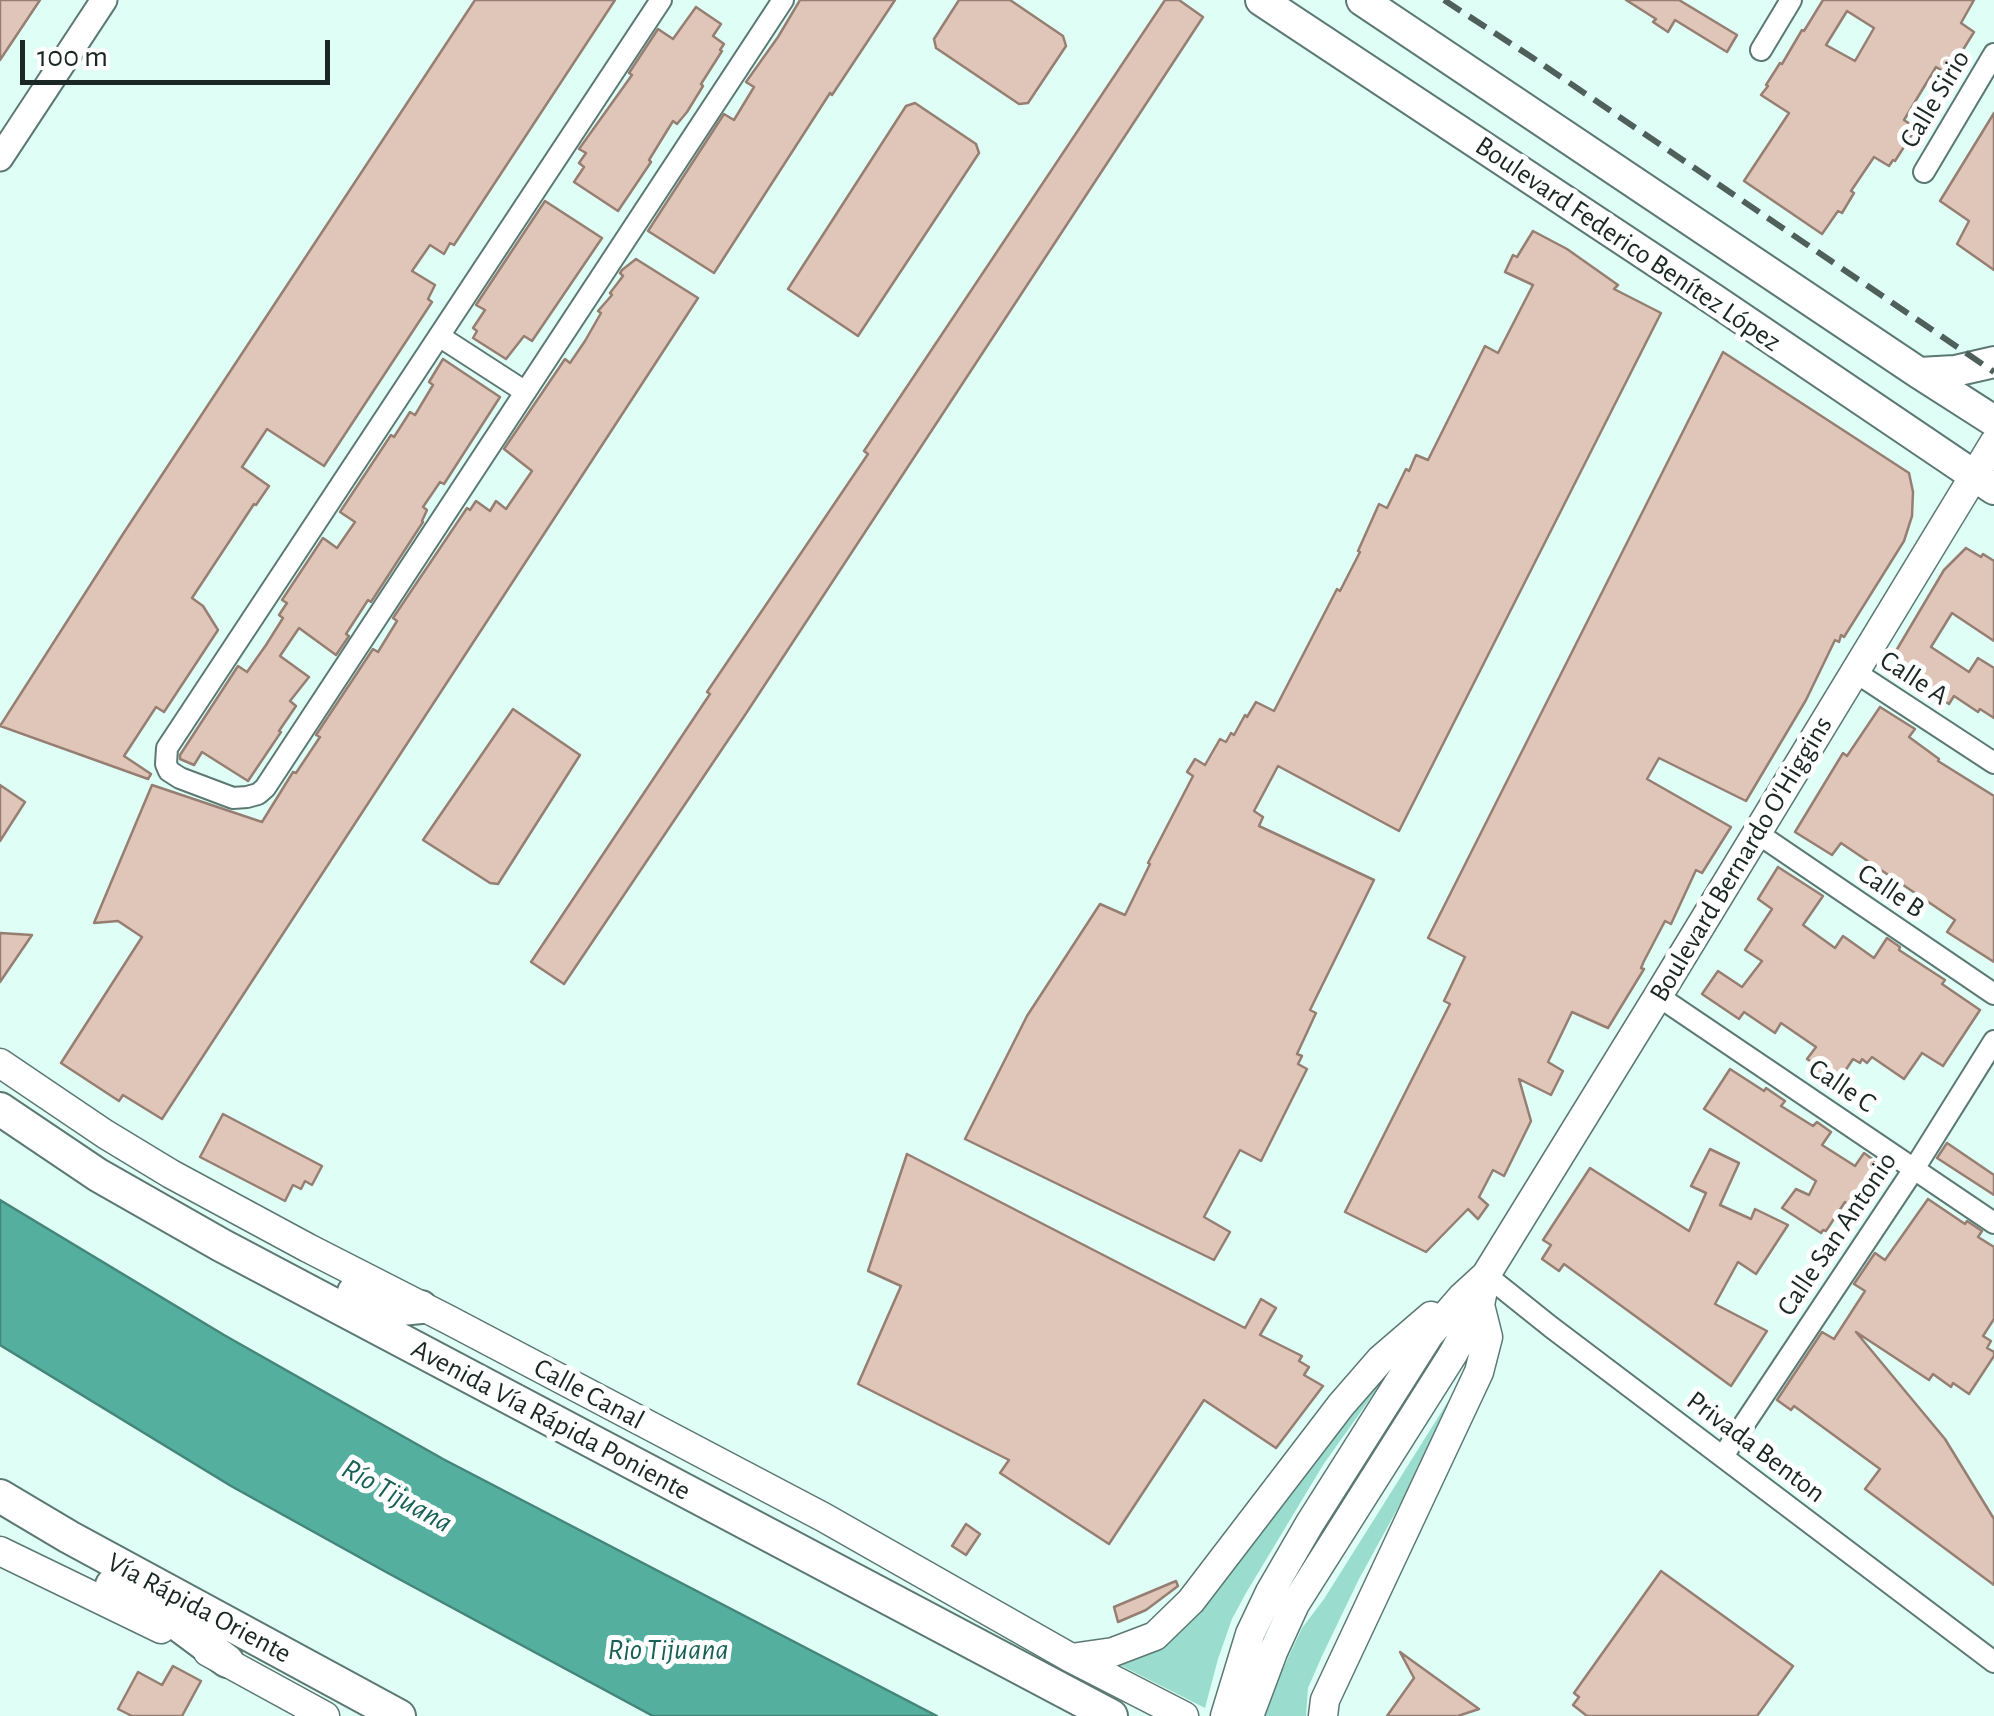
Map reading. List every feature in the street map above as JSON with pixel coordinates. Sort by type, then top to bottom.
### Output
[{"type":"highway","name":"Avenida Vía Rápida Poniente","points":[[0,1109],[98,1175],[221,1245],[1111,1716]]},
{"type":"highway","points":[[98,1175],[133,1180],[390,1310],[421,1308]]},
{"type":"highway","name":"Vía Rápida Oriente","points":[[0,1496],[69,1538],[399,1716]]},
{"type":"highway","points":[[0,1520],[172,1620],[227,1661]]},
{"type":"main road","name":"Boulevard Federico Benítez López","points":[[1261,0],[1984,483]]},
{"type":"main road","name":"Boulevard Federico Benítez López","points":[[1362,0],[1994,421]]},
{"type":"main road","points":[[1919,373],[1956,371],[1994,362]]},
{"type":"main road","name":"Boulevard Bernardo O'Higgins","points":[[1240,1708],[1295,1604],[1453,1354],[1471,1301],[1486,1274],[1854,672],[1984,483],[1994,443]]},
{"type":"main road","name":"Calle Canal","points":[[0,1064],[171,1174],[823,1517],[1071,1658],[1184,1716]]},
{"type":"main road","points":[[1071,1658],[1113,1652],[1156,1636],[1191,1601],[1341,1406],[1382,1359],[1421,1323],[1471,1301],[1488,1336],[1480,1372],[1324,1700],[1323,1716]]},
{"type":"main road","points":[[0,1551],[227,1661],[325,1716]]},
{"type":"street","points":[[0,158],[104,0]]},
{"type":"street","points":[[661,0],[167,748],[169,771],[180,778],[232,798],[248,798],[265,788],[783,0]]},
{"type":"street","points":[[1760,50],[1791,0]]},
{"type":"street","name":"Calle Sirio","points":[[1924,172],[1994,54]]},
{"type":"street","points":[[438,336],[524,391]]},
{"type":"street","name":"Calle A","points":[[1854,672],[1994,763]]},
{"type":"street","name":"Calle B","points":[[1757,833],[1994,994]]},
{"type":"street","name":"Calle C","points":[[1658,996],[1994,1223]]},
{"type":"street","name":"Calle San Antonio","points":[[1723,1456],[1914,1170],[1994,1041]]},
{"type":"street","name":"Privada Benton","points":[[1486,1274],[1551,1328],[1994,1662]]},
{"type":"shaded area","points":[[1396,1362],[1323,1465],[1246,1593],[1232,1619],[1205,1708],[1108,1659],[1123,1655]]},
{"type":"shaded area","points":[[1471,1365],[1322,1656],[1308,1688],[1306,1716],[1264,1716],[1302,1628]]},
{"type":"water","name":"Rio Tijuana","points":[[0,1200],[224,1335],[443,1459],[937,1716],[653,1716],[386,1572],[231,1486],[0,1345]]},
{"type":"building","points":[[0,0],[40,0],[0,60]]},
{"type":"building","points":[[475,0],[615,0],[454,245],[450,243],[444,254],[430,245],[412,271],[435,285],[428,299],[432,302],[324,466],[267,429],[242,467],[269,486],[192,598],[203,606],[218,630],[164,712],[156,707],[124,756],[151,774],[148,779],[0,726],[123,534]]},
{"type":"building","points":[[800,0],[895,0],[714,273],[648,231],[724,114],[734,120],[754,87],[746,82]]},
{"type":"building","points":[[959,0],[1010,0],[1063,36],[1066,46],[1028,103],[1019,104],[936,48],[934,39]]},
{"type":"building","points":[[1165,0],[1179,0],[1203,17],[564,984],[531,962],[868,454],[864,451]]},
{"type":"building","points":[[1626,0],[1679,0],[1737,35],[1727,52],[1675,20],[1668,32],[1653,22],[1656,19]]},
{"type":"building","points":[[1823,0],[1974,0],[1961,23],[1974,32],[1948,74],[1936,67],[1904,120],[1916,128],[1895,161],[1889,166],[1874,157],[1851,191],[1854,193],[1842,213],[1838,211],[1822,234],[1744,181],[1789,113],[1761,95]],"holes":[[[1847,11],[1874,28],[1855,61],[1826,45]]]},
{"type":"building","points":[[696,7],[721,24],[713,36],[724,44],[722,51],[687,112],[677,124],[673,121],[618,211],[574,182],[584,167],[579,163],[586,153],[579,149],[632,75],[629,73],[658,29],[673,39]]},
{"type":"building","points":[[915,103],[976,144],[979,153],[858,336],[788,289],[906,106]]},
{"type":"building","points":[[1994,113],[1994,270],[1957,244],[1969,221],[1940,201]]},
{"type":"building","points":[[545,201],[602,238],[532,341],[524,336],[506,359],[473,338],[477,331],[473,328],[485,310],[476,305]]},
{"type":"building","points":[[1533,231],[1567,249],[1618,285],[1614,289],[1661,313],[1399,831],[1278,766],[1254,811],[1263,817],[1259,826],[1374,880],[1310,1010],[1316,1013],[1297,1054],[1302,1056],[1298,1064],[1307,1069],[1261,1161],[1240,1150],[1204,1217],[1230,1232],[1214,1260],[965,1139],[1027,1016],[1100,904],[1125,915],[1193,776],[1187,772],[1195,759],[1205,765],[1220,739],[1226,742],[1231,733],[1234,735],[1256,702],[1274,711],[1360,552],[1379,504],[1387,508],[1416,455],[1428,460],[1485,346],[1498,353],[1533,285],[1505,272]]},
{"type":"building","points":[[636,259],[698,298],[162,1119],[123,1095],[119,1101],[61,1063],[142,937],[118,921],[94,923],[152,785],[262,822],[373,649],[378,652],[397,621],[393,618],[467,508],[470,510],[476,501],[490,511],[496,501],[506,509],[532,471],[504,449],[565,359],[570,363],[585,341],[601,313],[598,311],[623,276],[622,270]]},
{"type":"building","points":[[1723,352],[1909,473],[1912,516],[1904,541],[1844,637],[1841,635],[1839,642],[1835,640],[1806,700],[1746,801],[1659,758],[1647,779],[1731,827],[1702,873],[1696,870],[1671,924],[1665,921],[1644,961],[1644,969],[1608,1028],[1572,1012],[1548,1062],[1563,1071],[1551,1095],[1519,1079],[1531,1121],[1504,1176],[1493,1170],[1479,1197],[1488,1205],[1478,1219],[1468,1209],[1426,1252],[1345,1212],[1450,1004],[1444,1001],[1465,957],[1428,938]]},
{"type":"building","points":[[443,359],[500,397],[444,484],[440,482],[423,507],[427,510],[423,522],[371,602],[368,600],[346,634],[349,636],[336,655],[299,628],[280,656],[309,677],[290,701],[296,706],[248,781],[202,752],[194,765],[180,759],[238,666],[247,672],[266,645],[283,618],[279,615],[287,603],[282,600],[323,538],[337,548],[355,522],[340,512],[391,435],[394,437],[410,412],[415,415]]},
{"type":"building","points":[[1966,548],[1994,561],[1994,641],[1952,613],[1931,647],[1969,672],[1978,658],[1994,668],[1994,718],[1954,696],[1949,704],[1914,679],[1917,674],[1893,656],[1944,570]]},
{"type":"building","points":[[1880,707],[1915,729],[1909,737],[1938,761],[1994,796],[1994,962],[1947,932],[1955,920],[1841,843],[1832,855],[1795,832],[1843,753],[1847,756]]},
{"type":"building","points":[[513,709],[580,755],[498,884],[490,883],[423,840]]},
{"type":"building","points":[[0,785],[25,802],[0,841]]},
{"type":"building","points":[[1778,867],[1823,896],[1803,925],[1835,948],[1843,936],[1874,958],[1887,938],[1980,1010],[1943,1066],[1922,1053],[1904,1079],[1872,1057],[1867,1063],[1853,1059],[1834,1088],[1815,1076],[1818,1066],[1807,1059],[1816,1047],[1781,1023],[1775,1033],[1744,1012],[1739,1019],[1702,994],[1718,971],[1742,987],[1762,961],[1745,950],[1772,909],[1758,899]]},
{"type":"building","points":[[0,933],[32,935],[0,982]]},
{"type":"building","points":[[1730,1069],[1785,1101],[1781,1106],[1813,1126],[1817,1122],[1831,1132],[1822,1145],[1855,1166],[1864,1153],[1878,1163],[1850,1205],[1845,1202],[1826,1231],[1821,1233],[1782,1208],[1796,1189],[1809,1195],[1816,1181],[1704,1109]]},
{"type":"building","points":[[223,1114],[322,1166],[312,1185],[305,1181],[301,1189],[293,1185],[285,1201],[200,1157]]},
{"type":"building","points":[[1947,1143],[1994,1175],[1994,1195],[1937,1158]]},
{"type":"building","points":[[1710,1149],[1739,1163],[1720,1205],[1751,1219],[1755,1209],[1788,1225],[1756,1274],[1738,1262],[1715,1304],[1767,1331],[1731,1386],[1564,1264],[1559,1271],[1542,1259],[1551,1245],[1543,1240],[1590,1168],[1689,1231],[1706,1193],[1691,1186]]},
{"type":"building","points":[[907,1154],[1245,1328],[1261,1299],[1276,1308],[1260,1335],[1302,1356],[1299,1361],[1309,1367],[1304,1375],[1323,1386],[1276,1448],[1204,1400],[1109,1544],[1000,1473],[1009,1460],[858,1384],[901,1286],[868,1271]]},
{"type":"building","points":[[1928,1199],[1982,1231],[1978,1237],[1994,1247],[1994,1319],[1983,1336],[1991,1341],[1987,1348],[1994,1356],[1969,1394],[1933,1374],[1929,1380],[1856,1332],[1945,1439],[1994,1519],[1994,1585],[1865,1489],[1880,1469],[1794,1406],[1791,1410],[1777,1400],[1822,1332],[1834,1339],[1865,1291],[1854,1284],[1875,1253],[1885,1260]]},
{"type":"building","points":[[966,1524],[980,1534],[966,1555],[952,1546]]},
{"type":"building","points":[[1661,1571],[1793,1666],[1757,1716],[1587,1716],[1573,1705],[1579,1697],[1574,1693]]},
{"type":"building","points":[[1176,1581],[1178,1586],[1146,1610],[1118,1622],[1114,1607]]},
{"type":"building","points":[[1400,1652],[1479,1709],[1458,1716],[1387,1716],[1414,1678]]},
{"type":"building","points":[[173,1666],[201,1681],[182,1716],[132,1716],[118,1709],[138,1672],[162,1685]]},
{"type":"railway","points":[[1444,0],[1994,372]]},
{"type":"water label","name":"Río Tijuana","points":[[397,1496]]}]
